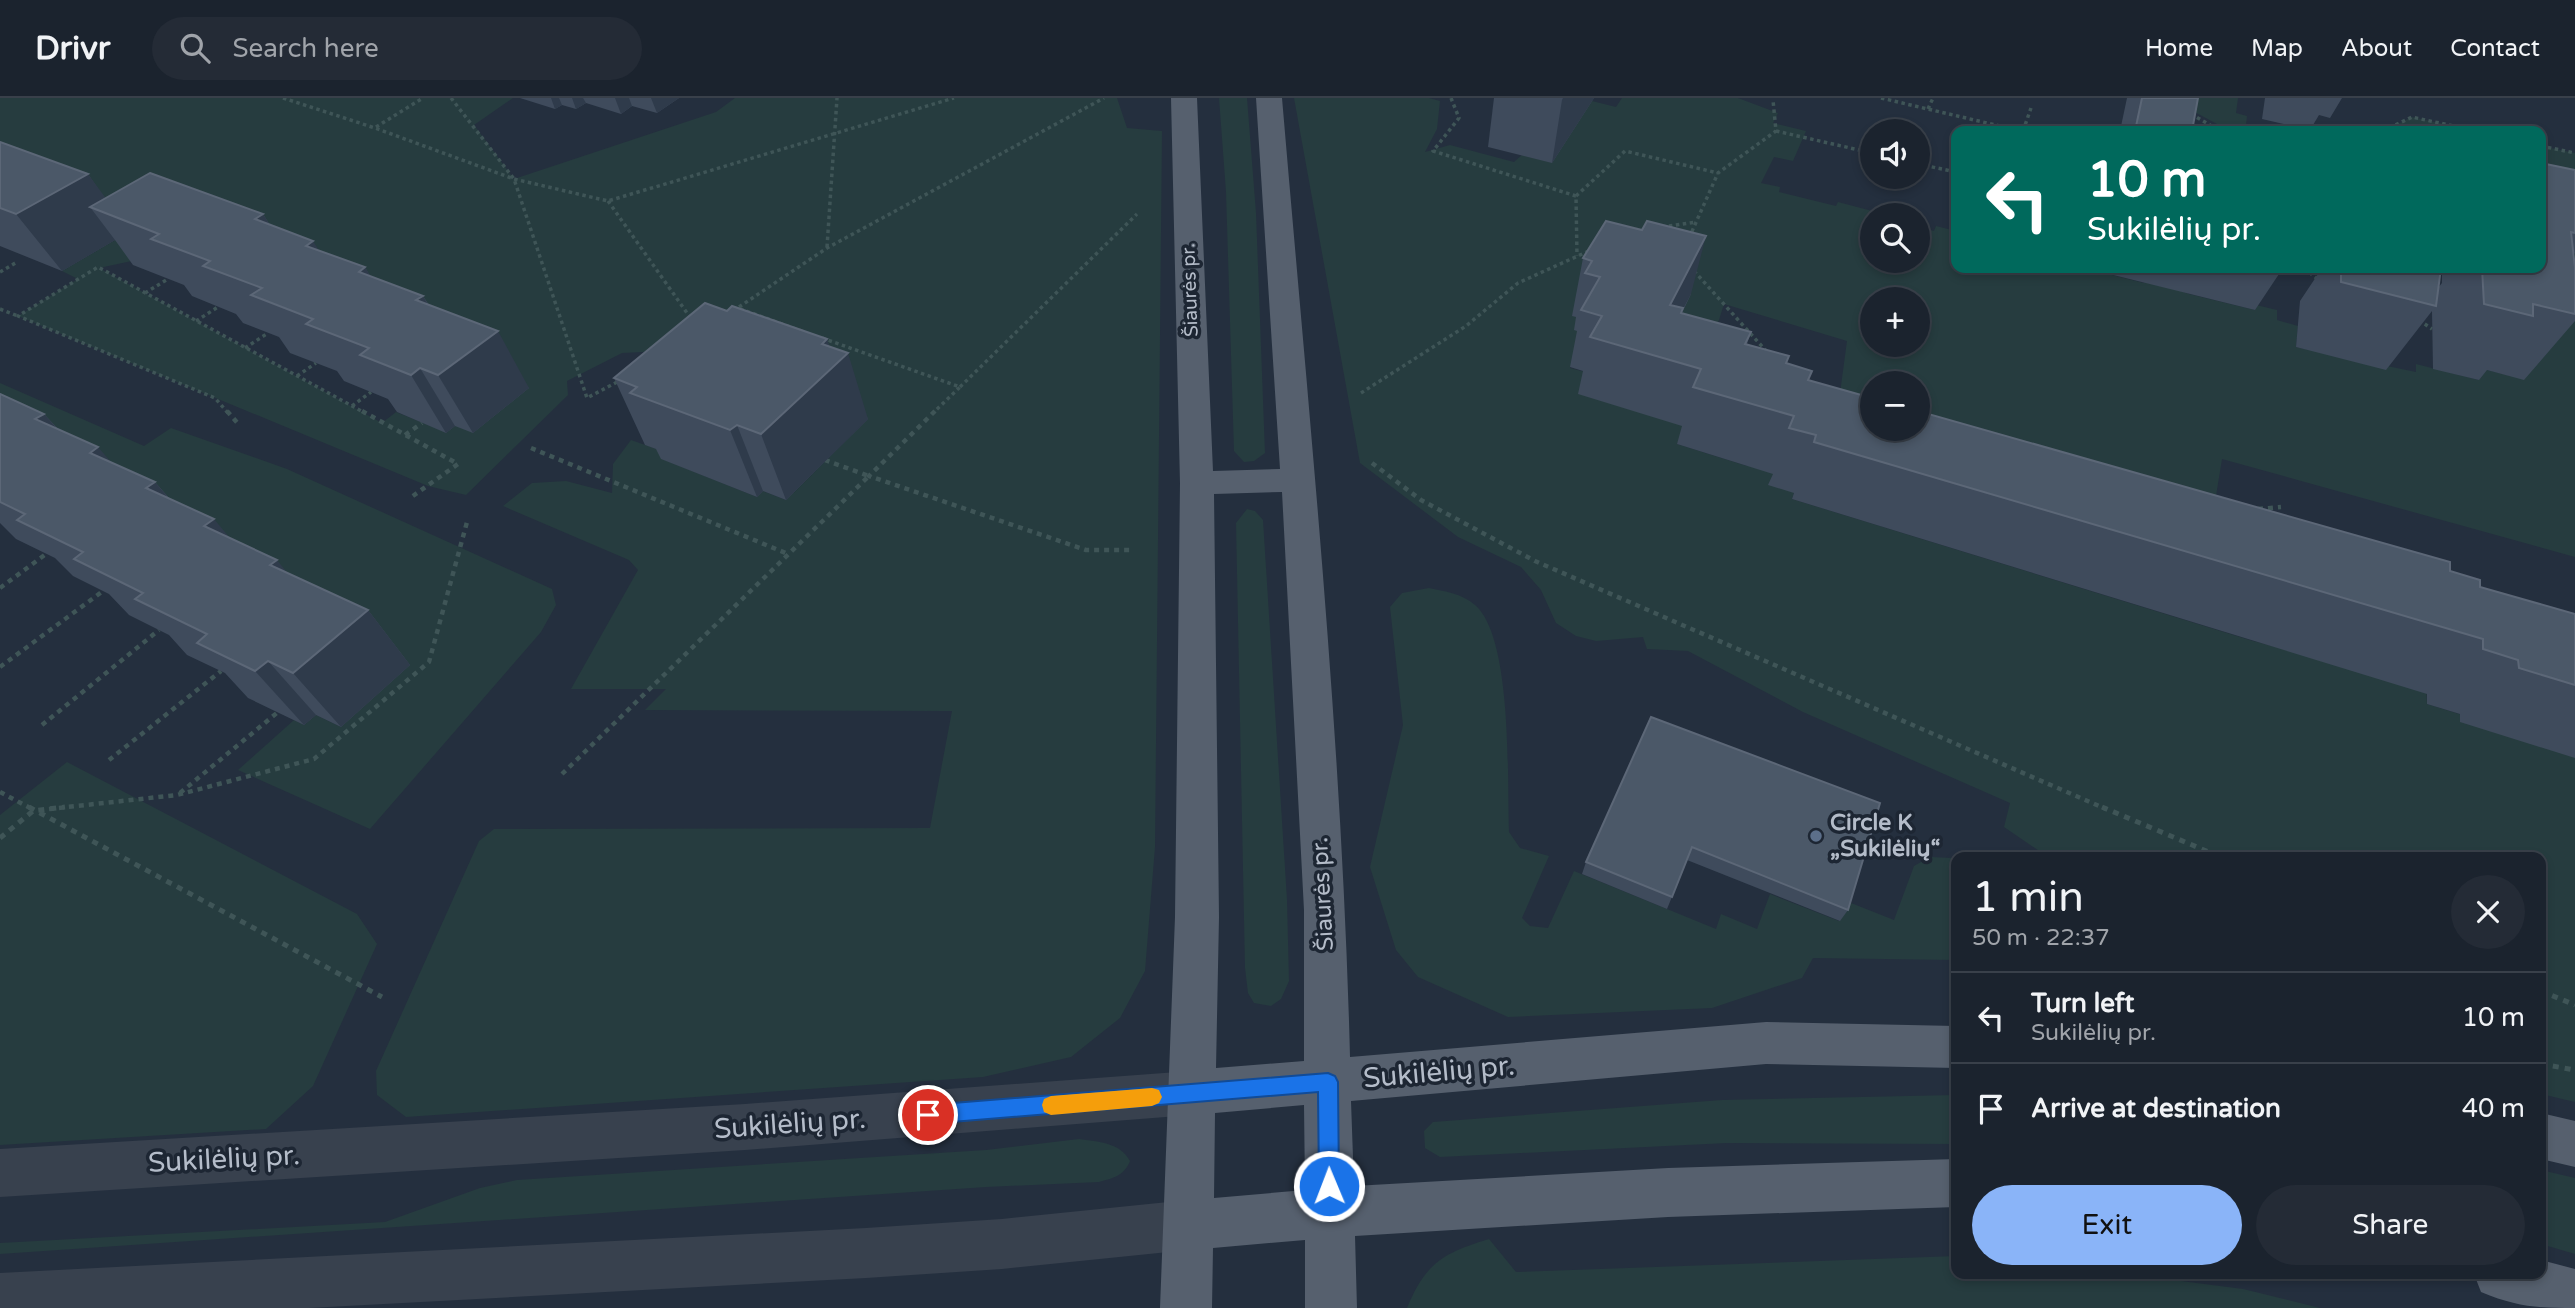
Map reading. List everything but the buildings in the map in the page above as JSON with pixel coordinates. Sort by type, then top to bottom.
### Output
[{"type":"main road","name":"Šiaurės pr.","points":[[1184,98],[1197,483],[1197,917],[1186,1308]]},
{"type":"main road","name":"Šiaurės pr.","points":[[1269,98],[1298,480],[1325,910],[1331,1308]]},
{"type":"main road","points":[[1197,483],[1298,480]]},
{"type":"main road","name":"Sukilėlių pr.","points":[[1192,1093],[1766,1043],[1951,1046]]},
{"type":"main road","points":[[2546,1137],[2575,1144]]},
{"type":"main road","points":[[1188,1226],[1329,1212],[1808,1186],[1951,1183]]},
{"type":"main road","points":[[2517,1279],[2575,1295]]},
{"type":"street","name":"Sukilėlių pr.","points":[[0,1173],[489,1146],[995,1110],[1192,1093]]},
{"type":"street","points":[[0,1299],[866,1253],[1002,1244],[1188,1226]]},
{"type":"path","points":[[283,98],[375,128],[514,179],[608,201],[954,98]]},
{"type":"path","points":[[375,128],[423,98]]},
{"type":"path","points":[[451,98],[514,179],[587,398],[622,379]]},
{"type":"path","points":[[827,248],[837,98]]},
{"type":"path","points":[[729,315],[827,248],[1104,98]]},
{"type":"path","points":[[1451,98],[1459,118],[1433,151],[1576,196]]},
{"type":"path","points":[[1881,98],[2001,126]]},
{"type":"path","points":[[1928,109],[1933,98]]},
{"type":"path","points":[[1773,100],[1776,131]]},
{"type":"path","points":[[2024,126],[2031,108]]},
{"type":"path","points":[[2190,122],[2191,112],[2212,126]]},
{"type":"path","points":[[2393,126],[2412,117],[2453,126]]},
{"type":"path","points":[[1685,244],[1718,173],[1776,131],[1860,150]]},
{"type":"path","points":[[2546,147],[2575,153]]},
{"type":"path","points":[[1577,256],[1576,196],[1625,151],[1718,173]]},
{"type":"path","points":[[1930,167],[1951,171]]},
{"type":"path","points":[[608,201],[695,324]]},
{"type":"path","points":[[562,774],[1138,214]]},
{"type":"path","points":[[1656,228],[1696,222]]},
{"type":"path","points":[[1361,393],[1466,326],[1518,283],[1598,247]]},
{"type":"path","points":[[0,272],[16,262]]},
{"type":"path","points":[[1689,266],[1776,362]]},
{"type":"path","points":[[18,316],[98,267],[458,464],[410,498]]},
{"type":"path","points":[[2310,273],[2326,286]]},
{"type":"path","points":[[145,293],[168,279]]},
{"type":"path","points":[[196,321],[218,306]]},
{"type":"path","points":[[738,308],[960,387]]},
{"type":"path","points":[[0,309],[215,398],[240,426]]},
{"type":"path","points":[[2413,316],[2432,330]]},
{"type":"path","points":[[245,348],[268,333]]},
{"type":"path","points":[[297,376],[316,363]]},
{"type":"path","points":[[351,406],[371,392]]},
{"type":"path","points":[[405,435],[422,423]]},
{"type":"path","points":[[531,448],[789,554]]},
{"type":"path","points":[[812,456],[1086,550],[1130,550]]},
{"type":"path","points":[[1373,463],[1421,500],[1535,561],[2020,773],[2209,852]]},
{"type":"path","points":[[2255,510],[2281,507]]},
{"type":"path","points":[[0,838],[33,811],[177,795],[314,759],[429,662],[467,522]]},
{"type":"path","points":[[0,588],[46,554]]},
{"type":"path","points":[[0,667],[103,591]]},
{"type":"path","points":[[41,724],[159,630]]},
{"type":"path","points":[[109,760],[222,671]]},
{"type":"path","points":[[177,795],[278,712]]},
{"type":"path","points":[[0,792],[382,997]]},
{"type":"path","points":[[2546,993],[2575,1005]]},
{"type":"path","points":[[2546,1065],[2575,1070]]},
{"type":"green space","points":[[0,98],[513,98],[474,125],[514,179],[716,112],[735,98],[1117,98],[1127,128],[1162,131],[1155,847],[1145,971],[1120,1018],[1071,1057],[983,1077],[406,1117],[377,1095],[376,1071],[479,841],[494,829],[930,828],[952,711],[645,710],[666,689],[571,689],[638,570],[629,560],[503,506],[532,483],[566,481],[612,493],[613,464],[631,440],[668,453],[662,459],[757,497],[763,491],[786,500],[868,419],[843,410],[726,348],[622,353],[567,381],[568,395],[466,495],[428,486],[18,316],[78,279],[62,271],[122,236],[0,176]],"holes":[[[141,259],[455,426],[446,432],[396,412],[382,423],[99,268]]]},
{"type":"green space","points":[[1219,98],[1247,98],[1256,213],[1265,453],[1254,461],[1244,462],[1234,451],[1226,192]]},
{"type":"green space","points":[[1294,98],[1429,98],[1440,101],[1437,129],[1425,152],[1450,145],[1514,162],[1584,99],[1616,107],[1622,98],[1738,98],[1778,113],[1773,123],[1806,131],[1793,161],[1774,157],[1761,183],[1780,187],[1779,192],[1836,206],[1838,202],[1860,208],[1860,273],[1930,273],[1930,230],[1934,231],[1936,226],[1951,230],[1951,273],[2104,273],[2144,283],[2146,278],[2189,294],[2255,310],[2256,305],[2277,310],[2277,320],[2298,326],[2296,347],[2416,372],[2416,364],[2479,380],[2479,368],[2524,379],[2546,303],[2543,273],[2546,273],[2546,147],[2575,153],[2575,557],[2222,459],[2215,502],[1930,432],[1930,371],[1860,371],[1860,414],[1838,408],[1847,341],[1724,304],[1718,323],[1679,318],[1690,294],[1572,315],[1581,318],[1588,334],[1570,368],[1589,373],[1688,421],[1677,444],[1747,466],[1776,465],[1794,493],[1792,499],[2253,641],[2426,685],[2427,704],[2575,750],[2575,1102],[2546,1095],[2546,852],[2041,852],[2004,827],[2010,803],[1803,712],[1688,651],[1647,649],[1643,637],[1596,641],[1576,636],[1556,623],[1541,590],[1521,567],[1458,537],[1360,463]]},
{"type":"green space","points":[[2134,98],[2238,98],[2236,113],[2247,116],[2246,125],[2251,126],[2221,126],[2191,110]]},
{"type":"green space","points":[[2412,117],[2453,126],[2393,126]]},
{"type":"green space","points":[[0,383],[144,446],[171,428],[287,469],[552,589],[556,605],[541,632],[370,829],[238,770],[294,720],[304,725],[316,715],[341,727],[0,464]]},
{"type":"green space","points":[[1247,509],[1255,511],[1263,520],[1287,900],[1289,981],[1281,999],[1271,1006],[1254,1003],[1248,993],[1245,968],[1236,523]]},
{"type":"green space","points":[[1429,588],[1459,596],[1475,605],[1487,622],[1496,647],[1506,711],[1509,832],[1520,848],[1549,856],[1522,918],[1530,926],[1548,928],[1574,871],[1716,929],[1721,914],[1757,929],[1770,894],[1839,921],[1846,901],[1894,920],[1914,866],[1930,857],[1951,858],[1951,960],[1813,958],[1802,978],[1712,1008],[1508,1017],[1418,977],[1396,950],[1370,867],[1403,725],[1390,607],[1402,593]]},
{"type":"green space","points":[[67,762],[357,914],[377,944],[313,1086],[266,1129],[0,1145],[0,815]]},
{"type":"green space","points":[[1951,1095],[1951,1144],[1727,1143],[1440,1157],[1425,1148],[1424,1131],[1433,1122],[1722,1100]]},
{"type":"green space","points":[[1079,1139],[1114,1146],[1126,1155],[1130,1161],[1128,1166],[1118,1176],[1099,1182],[986,1187],[0,1254],[0,1243],[385,1222],[480,1188],[517,1180],[986,1150]]},
{"type":"green space","points":[[2546,1171],[2575,1178],[2575,1254],[2546,1245]]},
{"type":"green space","points":[[1489,1239],[1516,1272],[1951,1256],[1951,1279],[2166,1279],[2243,1289],[2320,1308],[1407,1308],[1429,1270],[1460,1249]]},
{"type":"slow traffic","points":[[1051,1105],[1152,1097]]},
{"type":"place","name":"Circle K „Sukilėlių“","points":[[1816,836]]},
{"type":"route","points":[[928,1115],[1328,1082],[1329,1186]]}]
